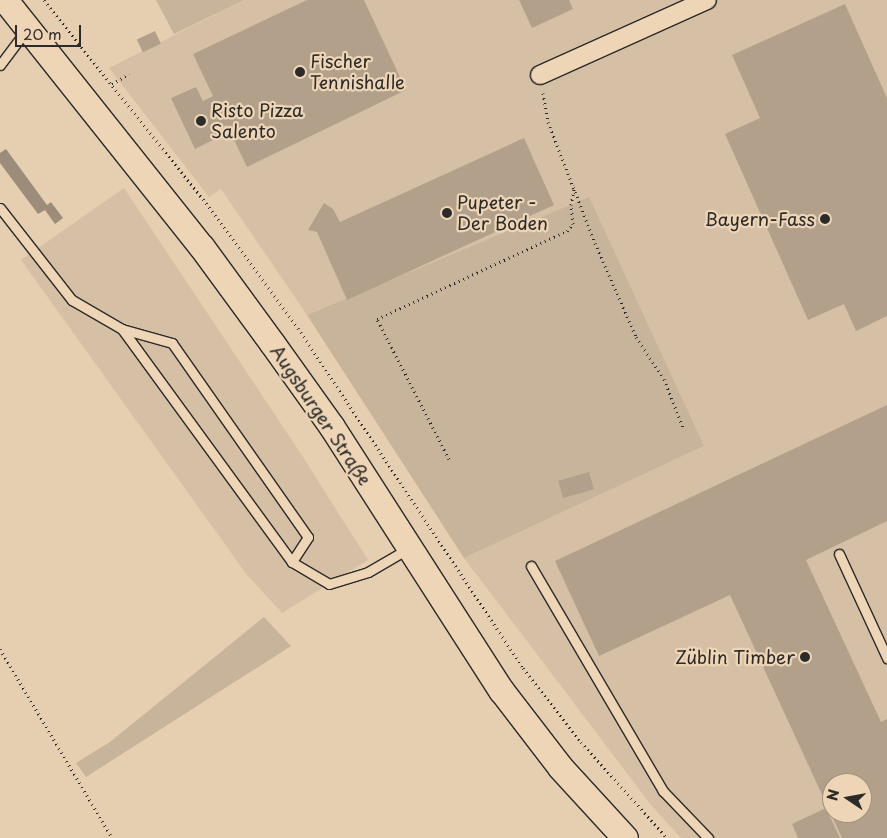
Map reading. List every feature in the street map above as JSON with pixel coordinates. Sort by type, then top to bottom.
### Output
[{"type":"main road","name":"Augsburger Straße","points":[[5,0],[212,261],[332,427],[501,690],[560,767],[625,838]]},
{"type":"street","points":[[540,75],[707,0]]},
{"type":"lane","points":[[0,65],[28,27]]},
{"type":"lane","points":[[0,208],[72,300],[122,330],[172,343],[308,537],[292,562]]},
{"type":"lane","points":[[122,330],[292,562],[329,584],[368,572],[410,548]]},
{"type":"lane","points":[[839,554],[887,658]]},
{"type":"lane","points":[[531,566],[663,791],[708,838]]},
{"type":"path","points":[[112,84],[129,74]]},
{"type":"path","points":[[540,75],[548,122],[575,185],[595,243],[636,337],[664,379],[684,430]]},
{"type":"path","points":[[448,459],[377,319],[567,231],[573,224],[571,205],[575,185]]},
{"type":"path","points":[[0,649],[112,838]]},
{"type":"shaded area","points":[[156,0],[244,0],[174,34]]},
{"type":"shaded area","points":[[244,0],[887,0],[887,838],[681,838],[651,805],[464,558],[704,446],[564,208],[307,315],[221,189],[209,197],[109,68]]},
{"type":"shaded area","points":[[6,149],[47,205],[51,202],[63,218],[55,224],[45,210],[38,214],[0,163],[0,153]]},
{"type":"shaded area","points":[[124,188],[303,457],[368,560],[282,613],[247,575],[21,260]]},
{"type":"shaded area","points":[[589,197],[704,446],[464,558],[307,315]]},
{"type":"shaded area","points":[[264,617],[291,646],[86,777],[76,763],[110,742]]},
{"type":"building","name":"Fischer Tennishalle","points":[[307,0],[364,0],[406,90],[247,167],[227,125],[216,130],[219,137],[195,149],[171,98],[196,87],[203,101],[213,96],[193,54]]},
{"type":"building","points":[[519,0],[569,0],[573,9],[532,28]]},
{"type":"building","name":"Bayern-Fass","points":[[845,4],[887,98],[887,316],[856,331],[844,304],[808,320],[725,134],[760,118],[732,55]]},
{"type":"building","points":[[155,31],[161,44],[143,52],[137,39]]},
{"type":"building","name":"Pupeter - Der Boden","points":[[524,138],[554,205],[347,300],[317,232],[308,230],[324,203],[333,209],[340,222]]},
{"type":"building","points":[[887,405],[887,521],[806,560],[881,722],[887,719],[887,838],[842,838],[835,823],[872,823],[872,773],[822,773],[822,795],[730,595],[599,656],[555,561]]},
{"type":"building","points":[[589,472],[594,489],[563,498],[558,481]]},
{"type":"building","points":[[822,810],[822,823],[833,823],[840,838],[798,838],[792,824]]},
{"type":"place","name":"Fischer Tennishalle","points":[[300,72]]},
{"type":"place","name":"Risto Pizza Salento","points":[[201,121]]},
{"type":"place","name":"Pupeter - Der Boden","points":[[447,213]]},
{"type":"place","name":"Bayern-Fass","points":[[825,219]]},
{"type":"place","name":"Züblin Timber","points":[[805,657]]}]
